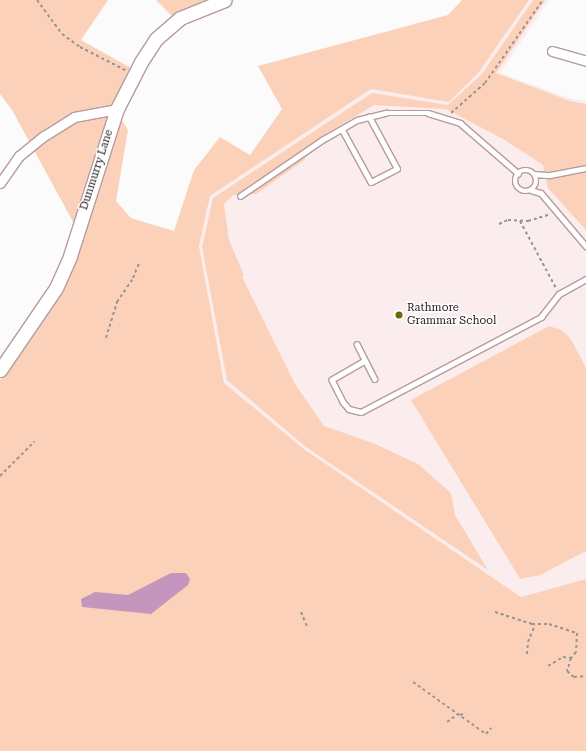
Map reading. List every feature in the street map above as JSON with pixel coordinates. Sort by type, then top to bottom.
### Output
[{"type":"street","name":"Dunmurry Lane","points":[[0,370],[56,288],[70,256],[117,109],[133,75],[151,45],[166,29],[180,18],[225,0]]},
{"type":"street","points":[[552,51],[586,61]]},
{"type":"street","points":[[0,183],[19,156],[44,136],[74,117],[117,109]]},
{"type":"lane","points":[[240,196],[357,120],[386,113],[428,113],[460,123],[518,173]]},
{"type":"lane","points":[[342,129],[371,182],[397,169],[369,117]]},
{"type":"lane","points":[[586,168],[550,174],[534,174],[525,170],[518,173],[515,179],[516,186],[521,190],[531,190],[541,193],[586,246]]},
{"type":"lane","points":[[531,190],[536,184],[534,174]]},
{"type":"lane","points":[[330,375],[343,402],[349,409],[361,412],[369,409],[541,317],[559,294],[586,279]]},
{"type":"lane","points":[[357,344],[375,379]]},
{"type":"lane","points":[[332,380],[366,361]]},
{"type":"path","points":[[37,0],[62,34],[80,47],[133,75]]},
{"type":"path","points":[[446,118],[485,83],[543,0]]},
{"type":"path","points":[[499,224],[508,220],[520,221],[558,212]]},
{"type":"path","points":[[520,221],[559,294]]},
{"type":"path","points":[[106,338],[118,302],[138,269],[139,263]]},
{"type":"path","points":[[0,476],[35,442]]},
{"type":"path","points":[[301,612],[307,626]]},
{"type":"path","points":[[495,612],[535,625],[548,624],[577,634],[576,652],[571,658],[567,671],[569,674],[586,676]]},
{"type":"path","points":[[527,654],[528,642],[535,625]]},
{"type":"path","points":[[548,666],[563,657],[571,658]]},
{"type":"path","points":[[413,682],[486,734],[491,728]]},
{"type":"path","points":[[447,722],[466,713]]},
{"type":"shaded area","points":[[0,0],[108,0],[81,40],[131,68],[114,108],[128,130],[116,201],[131,218],[174,231],[194,170],[220,137],[250,155],[282,109],[258,66],[448,15],[462,0],[529,0],[479,72],[449,102],[371,89],[210,196],[199,246],[224,383],[304,449],[521,597],[586,579],[586,751],[0,751],[0,380],[73,262],[83,240],[12,110],[0,94]]},
{"type":"shaded area","points":[[156,0],[225,0],[177,21]]},
{"type":"shaded area","name":"Rathmore Grammar School","points":[[529,0],[549,0],[500,73],[569,98],[586,101],[586,579],[521,597],[304,449],[224,383],[199,246],[210,196],[371,89],[449,101],[479,72]]},
{"type":"shaded area","points":[[533,0],[545,0],[496,73],[570,101],[586,104],[586,230],[548,188],[543,165],[503,139],[446,109],[374,105],[324,135],[303,161],[256,194],[233,195],[224,204],[229,240],[244,275],[242,277],[295,384],[324,426],[373,443],[418,464],[451,493],[455,515],[488,570],[306,447],[227,380],[202,247],[213,198],[372,93],[448,105],[482,74]]},
{"type":"shaded area","points":[[549,326],[561,330],[571,339],[586,368],[586,551],[540,575],[520,579],[411,400]]},
{"type":"shaded area","points":[[171,573],[186,573],[190,579],[188,585],[151,614],[82,607],[81,599],[95,592],[128,595]]},
{"type":"place","name":"Rathmore Grammar School","points":[[399,315]]}]
